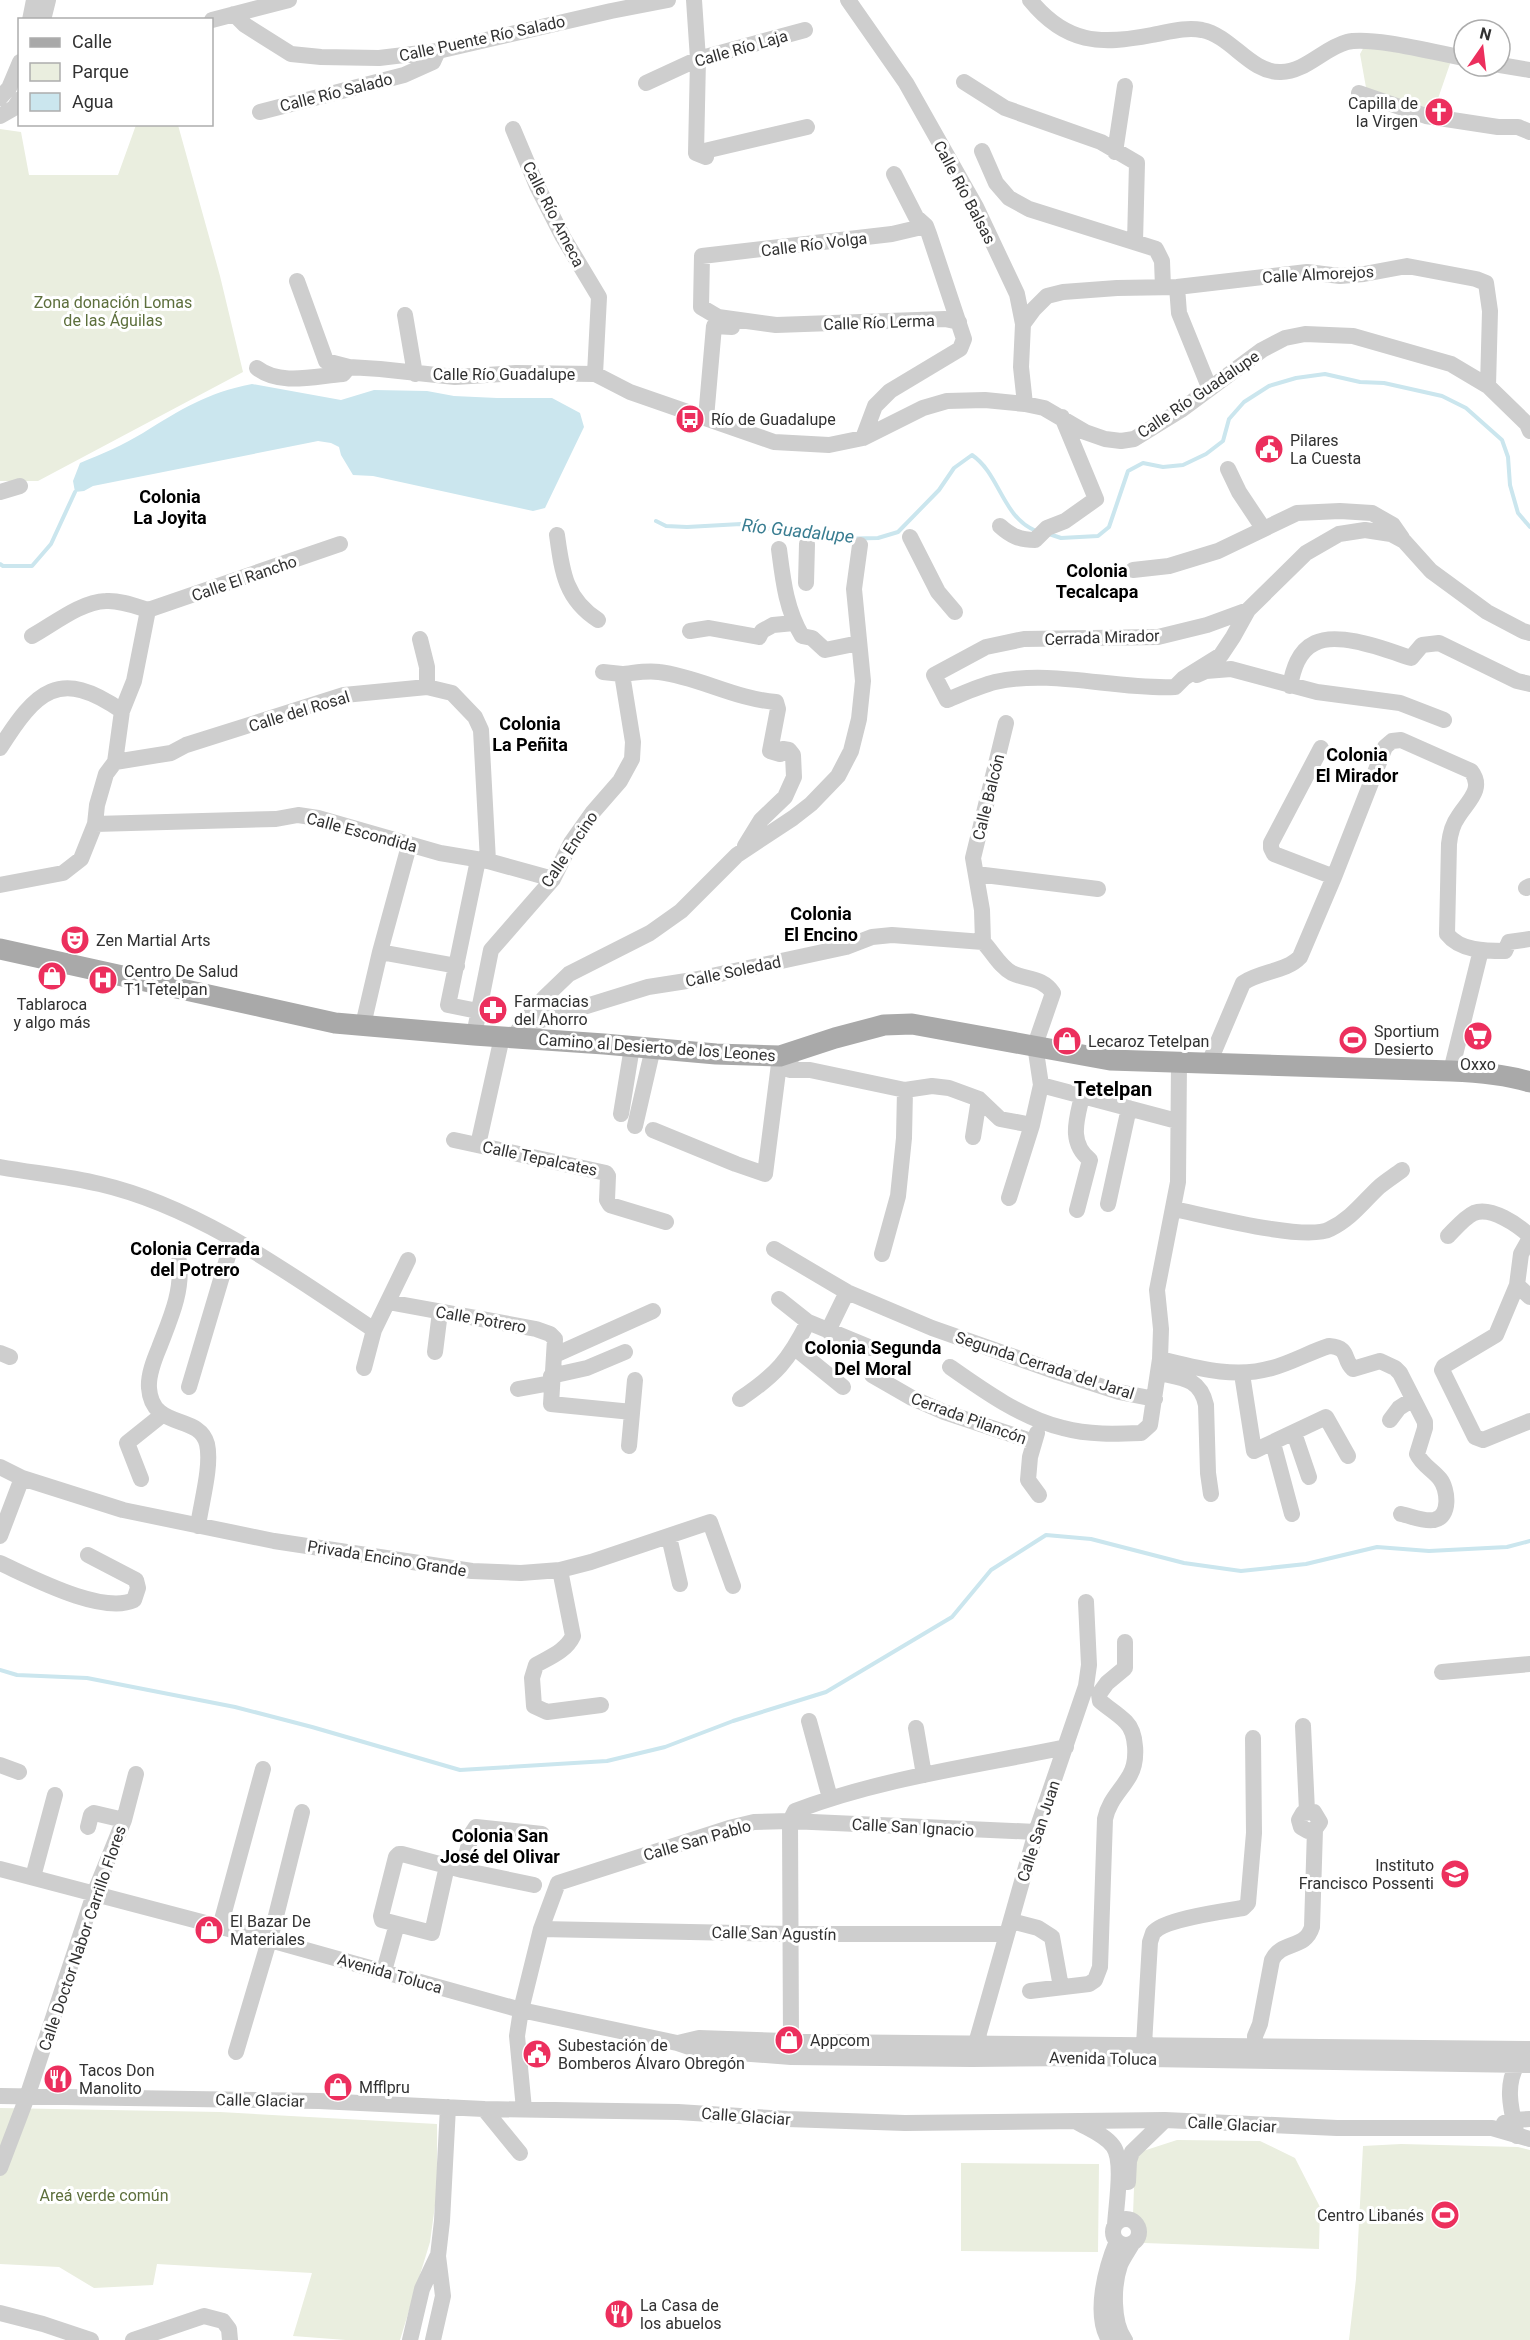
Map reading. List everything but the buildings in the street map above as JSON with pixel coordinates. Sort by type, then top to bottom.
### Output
[{"type":"main road","name":"Camino al Desierto de los Leones","points":[[0,949],[323,1020],[474,1035],[512,1034],[716,1054],[786,1054],[884,1025],[912,1024],[1110,1060],[1451,1071],[1514,1077],[1530,1082]]},
{"type":"street","points":[[30,18],[34,0]]},
{"type":"street","points":[[44,18],[48,0]]},
{"type":"street","points":[[213,20],[288,0]]},
{"type":"street","name":"Calle Puente Río Salado","points":[[234,14],[245,25],[291,54],[352,59],[438,51],[611,5],[668,0]]},
{"type":"street","points":[[694,0],[701,155],[807,127]]},
{"type":"street","name":"Calle Río Balsas","points":[[848,0],[906,83],[976,207],[1017,294],[1023,324],[1020,367],[1025,404]]},
{"type":"street","points":[[1030,0],[1051,23],[1065,32],[1082,38],[1123,40],[1188,29],[1203,30],[1221,37],[1269,72],[1283,73],[1298,68],[1346,43],[1365,41],[1452,56]]},
{"type":"street","name":"Calle Río Laja","points":[[646,83],[698,59],[805,30]]},
{"type":"street","name":"Calle Río Salado","points":[[260,112],[404,75],[433,62],[438,51]]},
{"type":"street","points":[[0,98],[9,87],[18,67]]},
{"type":"street","points":[[1512,67],[1530,70]]},
{"type":"street","points":[[964,82],[1005,108],[1101,142],[1137,163],[1135,242]]},
{"type":"street","points":[[1115,152],[1125,86]]},
{"type":"street","points":[[1359,93],[1426,116],[1498,127],[1518,127],[1530,132]]},
{"type":"street","points":[[0,116],[14,108],[18,102]]},
{"type":"street","name":"Calle Río Ameca","points":[[513,129],[537,186],[563,237],[599,297],[595,374]]},
{"type":"street","points":[[982,151],[996,183],[1009,198],[1029,208],[1156,249],[1160,254],[1179,313],[1209,387]]},
{"type":"street","points":[[863,438],[875,406],[890,392],[960,349],[964,339],[926,226],[916,217],[894,174]]},
{"type":"street","name":"Calle Río Volga","points":[[701,308],[702,256],[870,237],[926,226]]},
{"type":"street","name":"Calle Almorejos","points":[[1023,324],[1047,296],[1063,292],[1170,287],[1307,272],[1340,276],[1407,266],[1486,283],[1490,311],[1488,386]]},
{"type":"street","points":[[297,281],[326,361],[330,364],[349,367]]},
{"type":"street","name":"Calle Río Lerma","points":[[701,308],[718,318],[776,325],[945,319],[959,322]]},
{"type":"street","points":[[405,315],[415,374]]},
{"type":"street","name":"Calle Río Lerma","points":[[706,418],[714,326],[798,331],[947,327],[959,322]]},
{"type":"street","name":"Calle Río Guadalupe","points":[[257,368],[267,376],[279,379],[343,374],[349,367],[455,377],[527,373],[595,374],[630,392],[774,442],[829,445],[863,438],[923,408],[947,401],[985,400],[1044,408],[1086,432],[1105,439],[1121,441],[1134,439],[1181,410],[1209,387],[1262,350],[1285,338],[1305,334],[1353,336],[1451,364],[1488,386],[1529,424]]},
{"type":"street","points":[[1000,526],[1009,534],[1023,540],[1035,540],[1096,498],[1062,417]]},
{"type":"street","points":[[1228,469],[1239,492],[1263,528]]},
{"type":"street","points":[[0,492],[20,486]]},
{"type":"street","points":[[1134,570],[1169,566],[1218,551],[1297,513],[1340,511],[1372,513],[1393,525],[1431,571],[1487,612],[1530,633]]},
{"type":"street","points":[[1171,687],[1221,655],[1248,610],[1306,554],[1339,534],[1365,530],[1391,534],[1404,541]]},
{"type":"street","points":[[557,535],[561,569],[570,593],[587,613],[598,620]]},
{"type":"street","points":[[910,537],[938,592],[955,612]]},
{"type":"street","name":"Calle El Rancho","points":[[148,610],[339,544]]},
{"type":"street","points":[[806,583],[807,544]]},
{"type":"street","points":[[478,1144],[512,1034],[544,998],[568,974],[650,933],[681,911],[742,852],[811,804],[838,776],[851,751],[859,719],[863,681],[854,589],[860,545]]},
{"type":"street","points":[[779,549],[784,589],[794,623],[802,636],[812,638],[825,650],[859,643]]},
{"type":"street","points":[[0,885],[63,873],[81,859],[95,824],[106,774],[115,762],[122,711],[134,681],[148,610],[106,601],[87,604],[32,636]]},
{"type":"street","name":"Cerrada Mirador","points":[[1171,687],[1075,679],[1020,680],[995,682],[947,700],[934,675],[986,647],[1024,639],[1158,636],[1208,625],[1248,610]]},
{"type":"street","points":[[690,632],[710,627],[759,637],[762,631],[773,625],[794,623]]},
{"type":"street","points":[[420,639],[427,667],[427,687]]},
{"type":"street","points":[[1290,686],[1293,669],[1304,651],[1315,642],[1335,640],[1366,644],[1411,658],[1422,645],[1439,643],[1517,681],[1530,684]]},
{"type":"street","points":[[1171,687],[1206,670],[1231,669],[1317,692],[1400,703],[1444,720]]},
{"type":"street","points":[[603,672],[622,674],[656,671],[677,675],[761,701],[776,702],[778,709],[770,751],[780,754],[783,748],[789,750],[793,755],[794,777],[785,797],[761,820],[742,852]]},
{"type":"street","name":"Calle Encino","points":[[474,1035],[491,950],[553,879],[571,843],[593,812],[620,781],[632,759],[633,742],[622,674]]},
{"type":"street","points":[[0,748],[32,704],[53,689],[70,687],[107,700],[122,711]]},
{"type":"street","name":"Calle del Rosal","points":[[115,762],[171,753],[186,745],[344,695],[427,687],[452,693],[475,717],[482,730],[483,860],[448,1005],[478,1011]]},
{"type":"street","name":"Calle Balcón","points":[[983,942],[982,910],[973,858],[1006,723]]},
{"type":"street","points":[[1209,1063],[1243,983],[1251,977],[1291,964],[1300,957],[1385,747],[1392,741],[1401,740],[1471,771],[1475,777],[1477,786],[1472,800],[1457,817],[1451,831],[1447,934],[1456,942],[1481,950],[1505,951],[1509,942],[1530,939]]},
{"type":"street","points":[[1321,748],[1271,843],[1271,848],[1274,854],[1334,877]]},
{"type":"street","name":"Calle Escondida","points":[[95,824],[276,819],[298,815],[318,818],[440,853],[483,860],[553,879]]},
{"type":"street","points":[[363,1025],[407,853]]},
{"type":"street","points":[[976,874],[1098,889]]},
{"type":"street","name":"Calle Soledad","points":[[512,1034],[648,987],[693,980],[846,947],[872,937],[892,935],[983,942]]},
{"type":"street","points":[[983,942],[1012,973],[1041,981],[1053,993],[1035,1045],[1041,1085],[1032,1125],[1009,1198]]},
{"type":"street","points":[[1451,1071],[1481,950]]},
{"type":"street","points":[[380,952],[457,966]]},
{"type":"street","points":[[621,1114],[642,1047]]},
{"type":"street","points":[[635,1126],[642,1047]]},
{"type":"street","points":[[786,1054],[790,1070],[810,1070],[905,1090],[932,1086],[1000,1119],[1032,1125]]},
{"type":"street","points":[[653,1130],[765,1174],[786,1054]]},
{"type":"street","name":"Cerrada Pilancón","points":[[950,1367],[983,1390],[1063,1428],[1098,1434],[1141,1433],[1150,1425],[1159,1366],[1161,1329],[1157,1290],[1178,1182],[1179,1062]]},
{"type":"street","points":[[1041,1085],[1177,1121]]},
{"type":"street","points":[[882,1254],[898,1196],[904,1138],[905,1090]]},
{"type":"street","points":[[1077,1210],[1090,1160],[1085,1157],[1074,1133],[1082,1096]]},
{"type":"street","points":[[971,1105],[973,1137]]},
{"type":"street","points":[[1108,1204],[1129,1108]]},
{"type":"street","name":"Calle Tepalcates","points":[[454,1140],[606,1173],[608,1176],[606,1200],[610,1205],[666,1222]]},
{"type":"street","points":[[0,1167],[100,1184],[157,1203],[233,1239],[374,1330]]},
{"type":"street","points":[[1174,1209],[1263,1227],[1306,1232],[1327,1231],[1351,1217],[1380,1187],[1402,1170]]},
{"type":"street","points":[[1448,1236],[1473,1214],[1482,1212],[1497,1215],[1518,1225],[1530,1237],[1521,1254],[1517,1285],[1496,1335],[1444,1366],[1442,1370],[1475,1437],[1483,1440],[1530,1421]]},
{"type":"street","points":[[189,1387],[233,1239]]},
{"type":"street","name":"Segunda Cerrada del Jaral","points":[[774,1249],[847,1292],[932,1328],[1119,1392],[1155,1399]]},
{"type":"street","points":[[364,1368],[374,1330],[408,1260]]},
{"type":"street","points":[[178,1261],[181,1277],[177,1300],[153,1364],[149,1386],[151,1401],[162,1415],[189,1425],[202,1434],[206,1443],[208,1457],[198,1526]]},
{"type":"street","points":[[1517,1285],[1530,1297]]},
{"type":"street","points":[[828,1331],[847,1292]]},
{"type":"street","points":[[778,1299],[808,1322],[871,1348]]},
{"type":"street","name":"Calle Potrero","points":[[388,1302],[536,1329],[550,1334],[555,1339],[555,1355]]},
{"type":"street","points":[[632,1412],[552,1405],[551,1379],[555,1355],[653,1311]]},
{"type":"street","points":[[435,1352],[440,1312]]},
{"type":"street","points":[[740,1399],[763,1384],[778,1370],[795,1348],[808,1322]]},
{"type":"street","points":[[1159,1366],[1242,1374],[1272,1368],[1329,1346],[1339,1347],[1353,1369],[1380,1361],[1395,1368],[1425,1422],[1417,1454],[1419,1459],[1441,1481],[1445,1490],[1446,1508],[1441,1517],[1433,1520],[1401,1514]]},
{"type":"street","points":[[795,1348],[843,1387]]},
{"type":"street","points":[[518,1389],[588,1368],[625,1352]]},
{"type":"street","points":[[1159,1366],[1198,1386],[1204,1394],[1208,1473],[1212,1494]]},
{"type":"street","points":[[1242,1374],[1253,1450],[1256,1452],[1327,1417],[1348,1456]]},
{"type":"street","name":"Cerrada Pilancón","points":[[872,1375],[912,1398],[944,1412],[1034,1442]]},
{"type":"street","points":[[629,1446],[634,1380]]},
{"type":"street","points":[[1390,1420],[1399,1408],[1413,1399]]},
{"type":"street","points":[[141,1479],[127,1443],[162,1415]]},
{"type":"street","points":[[1039,1495],[1028,1480],[1034,1442],[1042,1420]]},
{"type":"street","points":[[1293,1433],[1309,1477]]},
{"type":"street","points":[[1273,1443],[1292,1514]]},
{"type":"street","name":"Privada Encino Grande","points":[[0,1467],[22,1478],[123,1510],[274,1541],[472,1571],[521,1573],[560,1570],[591,1562],[710,1522],[733,1586]]},
{"type":"street","points":[[0,1536],[22,1478]]},
{"type":"street","points":[[669,1537],[680,1584]]},
{"type":"street","points":[[0,1563],[63,1592],[124,1604],[134,1599],[138,1588],[136,1580],[88,1555]]},
{"type":"street","points":[[560,1570],[573,1636],[569,1645],[536,1665],[532,1678],[534,1706],[547,1712],[601,1705]]},
{"type":"street","name":"Calle San Juan","points":[[974,2051],[1036,1832],[1079,1710],[1089,1665],[1086,1602]]},
{"type":"street","points":[[1030,1991],[1089,1984],[1095,1980],[1100,1967],[1105,1819],[1107,1807],[1131,1774],[1135,1753],[1133,1735],[1128,1723],[1100,1701],[1099,1694],[1107,1683],[1125,1668],[1125,1642]]},
{"type":"street","points":[[1442,1672],[1530,1665]]},
{"type":"street","points":[[809,1721],[830,1798]]},
{"type":"street","points":[[1260,2053],[1254,2036],[1260,2024],[1272,1960],[1275,1953],[1281,1949],[1304,1941],[1310,1936],[1312,1927],[1316,1829],[1320,1822],[1318,1815],[1307,1811],[1303,1726]]},
{"type":"street","points":[[916,1728],[924,1774]]},
{"type":"street","points":[[1144,2045],[1150,1942],[1154,1933],[1159,1928],[1188,1918],[1243,1908],[1248,1903],[1254,1833],[1253,1738]]},
{"type":"street","points":[[791,2041],[790,1821],[795,1811],[830,1798],[924,1774],[1066,1747]]},
{"type":"street","points":[[0,1765],[19,1772]]},
{"type":"street","points":[[220,1927],[263,1769]]},
{"type":"street","name":"Calle Doctor Nabor Carrillo Flores","points":[[0,2168],[27,2097],[94,1894],[124,1820],[136,1774]]},
{"type":"street","points":[[33,1878],[56,1795]]},
{"type":"street","points":[[236,2052],[270,1940],[302,1812]]},
{"type":"street","points":[[88,1827],[92,1813],[124,1820]]},
{"type":"street","name":"Calle San Ignacio","points":[[790,1821],[1036,1832]]},
{"type":"street","name":"Calle San Pablo","points":[[524,2109],[517,2036],[541,1929],[558,1883],[729,1828],[754,1822],[790,1821]]},
{"type":"street","points":[[534,1886],[455,1868],[402,1854],[396,1857],[381,1916],[382,1920],[432,1933],[455,1868],[476,1827],[543,1834]]},
{"type":"street","name":"Avenida Toluca","points":[[0,1869],[270,1940],[521,2010],[677,2043],[698,2050],[791,2056],[1144,2045],[1260,2053],[1523,2065]]},
{"type":"street","points":[[384,1971],[397,1924]]},
{"type":"street","name":"Calle San Agustín","points":[[541,1929],[792,1934],[1038,1928],[1052,1937],[1061,1987]]},
{"type":"street","name":"Avenida Toluca","points":[[677,2043],[699,2038],[791,2041],[1076,2058],[1530,2049]]},
{"type":"street","points":[[1523,2065],[1511,2074],[1509,2092],[1523,2128]]},
{"type":"street","name":"Calle Glaciar","points":[[0,2097],[320,2101],[484,2109],[678,2112],[905,2123],[1166,2120],[1337,2128],[1523,2128]]},
{"type":"street","points":[[438,2256],[422,2289],[412,2333],[434,2336],[443,2296],[438,2256],[448,2107]]},
{"type":"street","points":[[484,2109],[520,2153]]},
{"type":"street","points":[[1125,2340],[1116,2321],[1130,2156],[1166,2120]]},
{"type":"street","points":[[1076,2122],[1109,2141],[1115,2149],[1118,2161],[1123,2232],[1105,2271],[1102,2326],[1108,2340]]},
{"type":"street","points":[[0,2313],[91,2340]]},
{"type":"street","points":[[133,2340],[204,2316],[223,2321],[229,2329],[230,2340]]},
{"type":"green space","points":[[1366,43],[1452,58],[1432,116],[1367,93],[1360,54]]},
{"type":"green space","name":"Zona donación Lomas de las Águilas","points":[[136,126],[178,126],[220,276],[243,372],[38,481],[0,481],[0,129],[21,132],[29,175],[118,175]]},
{"type":"green space","name":"Areá verde común","points":[[0,2108],[220,2112],[437,2124],[437,2191],[430,2242],[400,2340],[346,2340],[293,2336],[312,2273],[157,2264],[153,2285],[94,2288],[59,2267],[0,2264]]},
{"type":"green space","points":[[1177,2140],[1260,2141],[1295,2158],[1320,2207],[1319,2249],[1144,2243],[1142,2219],[1133,2215],[1135,2161],[1140,2152]]},
{"type":"green space","name":"Centro Libanés","points":[[1401,2144],[1518,2147],[1530,2150],[1530,2340],[1349,2340],[1356,2279],[1363,2146]]},
{"type":"green space","points":[[961,2163],[1099,2164],[1098,2252],[961,2251]]},
{"type":"water","points":[[252,384],[341,400],[374,390],[427,391],[454,396],[497,398],[552,398],[580,413],[584,427],[545,508],[533,511],[373,476],[353,475],[339,447],[318,441],[93,486],[84,491],[75,492],[73,481],[80,463],[128,441],[208,397]]},
{"type":"waterway","name":"Río Guadalupe","points":[[1049,534],[1061,538],[1098,536],[1109,527],[1128,471],[1143,463],[1163,467],[1183,465],[1206,454],[1223,441],[1229,419],[1244,402],[1269,386],[1296,378],[1325,374],[1360,382],[1384,383],[1442,396],[1466,408],[1502,440],[1508,457],[1510,485],[1518,513],[1530,527]]},
{"type":"waterway","name":"Río Guadalupe","points":[[656,521],[666,526],[687,527],[741,524],[833,539],[878,538],[898,532],[939,490],[954,468],[972,455],[989,473],[1016,516],[1036,531]]},
{"type":"waterway","name":"Río Guadalupe","points":[[0,564],[3,566],[32,566],[51,544],[75,492]]},
{"type":"waterway","points":[[0,1670],[17,1675],[87,1678],[235,1707],[460,1770],[607,1761],[665,1747],[733,1721],[826,1692],[952,1617],[991,1570],[1046,1535],[1091,1539],[1184,1563],[1241,1571],[1306,1564],[1377,1547],[1429,1551],[1507,1547],[1530,1541]]},
{"type":"place","name":"Capilla de la Virgen","points":[[1439,112]]},
{"type":"place","name":"Río de Guadalupe","points":[[690,419]]},
{"type":"place","name":"Pilares La Cuesta","points":[[1269,449]]},
{"type":"place","name":"Zen Martial Arts","points":[[75,940]]},
{"type":"place","name":"Tablaroca y algo más","points":[[52,976]]},
{"type":"place","name":"Centro De Salud T1 Tetelpan","points":[[103,980]]},
{"type":"place","name":"Farmacias del Ahorro","points":[[493,1010]]},
{"type":"place","name":"Oxxo","points":[[1478,1036]]},
{"type":"place","name":"Sportium Desierto","points":[[1353,1040]]},
{"type":"place","name":"Lecaroz Tetelpan","points":[[1067,1041]]},
{"type":"place","name":"Instituto Francisco Possenti","points":[[1455,1874]]},
{"type":"place","name":"El Bazar De Materiales","points":[[209,1930]]},
{"type":"place","name":"Appcom","points":[[789,2040]]},
{"type":"place","name":"Subestación de Bomberos Álvaro Obregón","points":[[537,2054]]},
{"type":"place","name":"Tacos Don Manolito","points":[[58,2079]]},
{"type":"place","name":"Mfflpru","points":[[338,2087]]},
{"type":"place","name":"Centro Libanés","points":[[1445,2215]]},
{"type":"place","name":"La Casa de los abuelos","points":[[619,2314]]},
{"type":"district","name":"Colonia La Joyita","points":[[170,507]]},
{"type":"district","name":"Colonia Tecalcapa","points":[[1097,581]]},
{"type":"district","name":"Colonia La Peñita","points":[[530,734]]},
{"type":"district","name":"Colonia El Mirador","points":[[1357,765]]},
{"type":"district","name":"Colonia El Encino","points":[[821,924]]},
{"type":"district","name":"Tetelpan","points":[[1113,1089]]},
{"type":"district","name":"Colonia Cerrada del Potrero","points":[[195,1259]]},
{"type":"district","name":"Colonia Segunda Del Moral","points":[[873,1358]]},
{"type":"district","name":"Colonia San José del Olivar","points":[[500,1846]]}]
